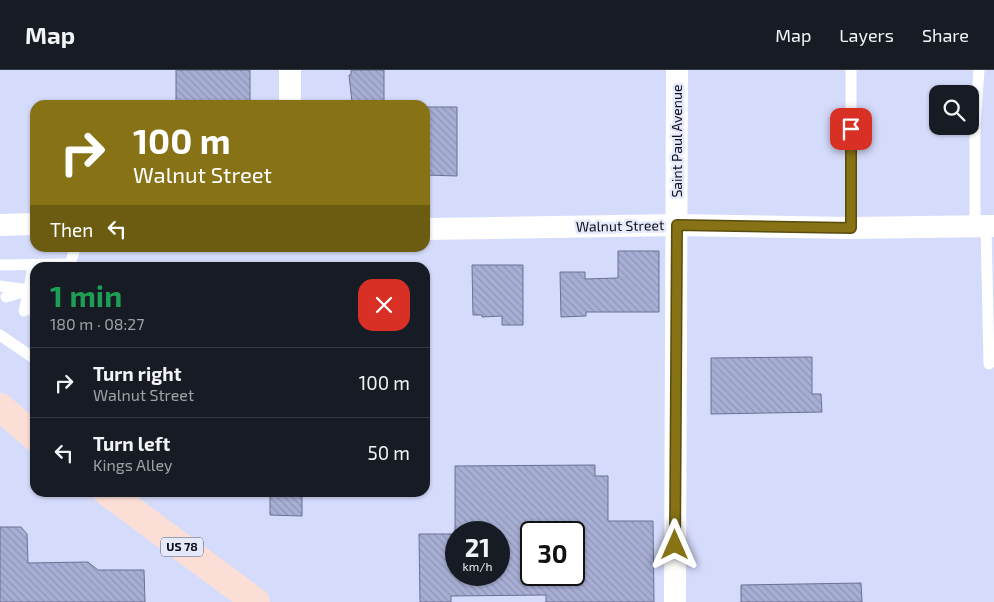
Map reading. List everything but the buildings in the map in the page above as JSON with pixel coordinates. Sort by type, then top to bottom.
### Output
[{"type":"main road","points":[[0,407],[30,433]]},
{"type":"main road","name":"US 78","points":[[114,497],[256,602]]},
{"type":"street","points":[[290,70],[290,100]]},
{"type":"street","name":"Saint Paul Avenue","points":[[675,602],[677,70]]},
{"type":"street","points":[[0,225],[30,224]]},
{"type":"street","name":"Walnut Street","points":[[430,229],[677,225],[851,228],[985,226]]},
{"type":"lane","points":[[851,70],[851,228]]},
{"type":"lane","points":[[979,70],[975,126],[985,226],[989,364]]},
{"type":"lane","points":[[0,265],[30,265]]},
{"type":"lane","points":[[24,311],[30,284]]},
{"type":"lane","points":[[3,292],[29,290]]},
{"type":"lane","points":[[29,290],[30,294]]},
{"type":"lane","points":[[5,334],[22,345],[30,354]]},
{"type":"route","points":[[675,545],[677,225],[851,228],[851,129]]}]
